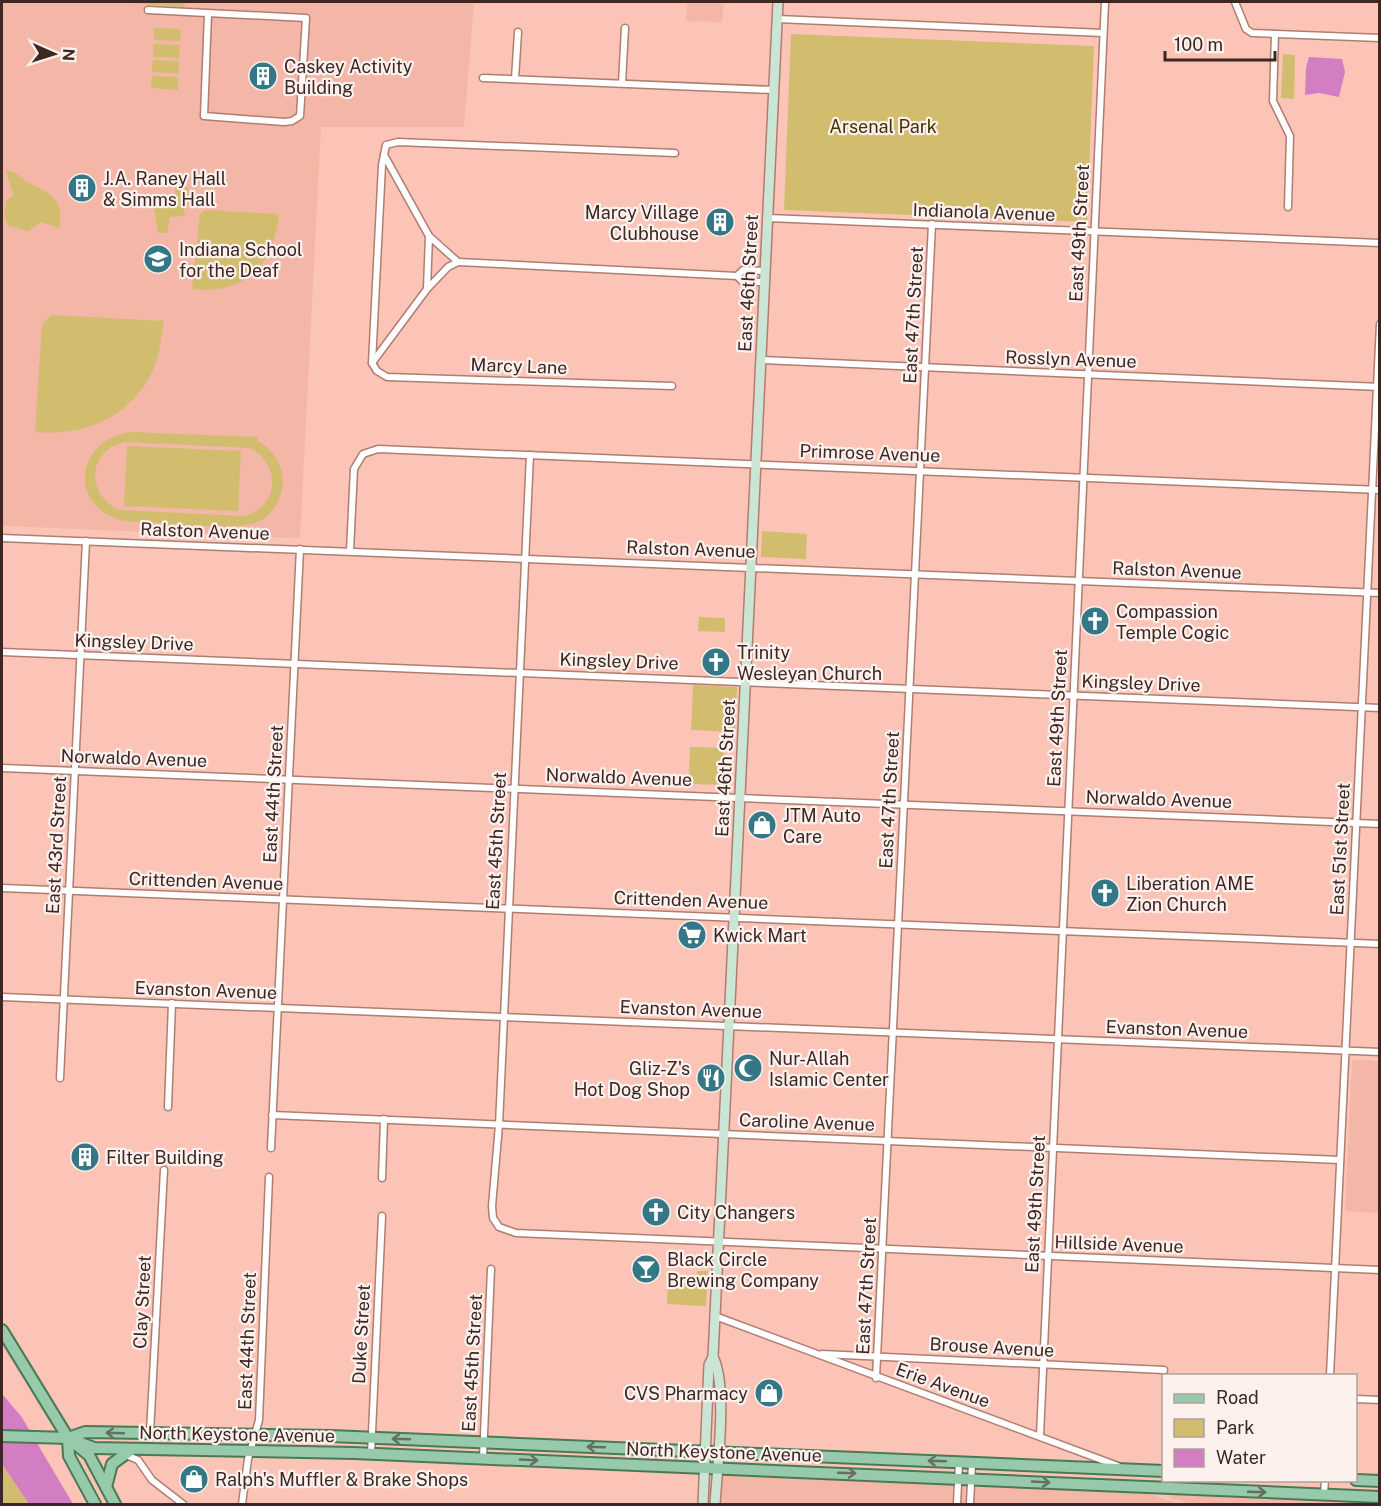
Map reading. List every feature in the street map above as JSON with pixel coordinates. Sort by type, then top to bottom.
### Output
[{"type":"main road","name":"East 46th Street","points":[[703,1504],[709,1365],[713,1357],[778,2]]},
{"type":"main road","points":[[2,1329],[68,1438],[89,1455],[115,1504]]},
{"type":"main road","name":"East 46th Street","points":[[713,1357],[718,1366],[719,1393],[715,1504]]},
{"type":"main road","name":"North Keystone Avenue","points":[[68,1438],[85,1432],[371,1438],[1162,1472]]},
{"type":"main road","name":"North Keystone Avenue","points":[[2,1436],[68,1438],[94,1448],[124,1451],[250,1450],[483,1458],[1380,1497]]},
{"type":"main road","points":[[68,1438],[69,1456],[95,1504]]},
{"type":"main road","points":[[106,1487],[112,1464],[124,1451]]},
{"type":"main road","points":[[1357,1480],[1380,1481]]},
{"type":"street","name":"East 49th Street","points":[[1040,1436],[1105,2]]},
{"type":"street","points":[[1235,2],[1248,31],[1380,38]]},
{"type":"street","points":[[148,10],[306,18],[300,116],[292,121],[284,122],[204,116],[208,14]]},
{"type":"street","points":[[777,19],[1103,33]]},
{"type":"street","points":[[622,83],[625,28]]},
{"type":"street","points":[[514,79],[518,32]]},
{"type":"street","points":[[1275,34],[1273,101],[1290,135],[1288,207]]},
{"type":"street","points":[[483,78],[773,90]]},
{"type":"street","points":[[372,363],[384,155],[387,145],[398,142],[675,153]]},
{"type":"street","points":[[384,155],[429,236],[458,262]]},
{"type":"street","name":"Indianola Avenue","points":[[768,218],[1380,243]]},
{"type":"street","name":"East 47th Street","points":[[876,1377],[932,224]]},
{"type":"street","points":[[427,289],[429,236]]},
{"type":"street","points":[[372,363],[427,289],[448,267],[458,262],[736,276],[743,282],[764,282]]},
{"type":"street","points":[[736,276],[743,270],[765,271]]},
{"type":"street","name":"East 51st Street","points":[[1330,1374],[1380,324]]},
{"type":"street","name":"Rosslyn Avenue","points":[[760,360],[1378,387]]},
{"type":"street","name":"Marcy Lane","points":[[372,363],[377,371],[387,377],[672,386]]},
{"type":"street","name":"Primrose Avenue","points":[[350,551],[354,469],[361,456],[378,449],[1380,490]]},
{"type":"street","name":"East 45th Street","points":[[499,1227],[492,1210],[499,1125],[530,455]]},
{"type":"street","name":"Ralston Avenue","points":[[2,537],[1380,593]]},
{"type":"street","name":"East 43rd Street","points":[[60,1078],[86,541]]},
{"type":"street","name":"East 44th Street","points":[[270,1148],[300,549]]},
{"type":"street","name":"Kingsley Drive","points":[[2,652],[1380,708]]},
{"type":"street","name":"Norwaldo Avenue","points":[[2,768],[740,796],[1380,824]]},
{"type":"street","name":"Crittenden Avenue","points":[[2,888],[1380,944]]},
{"type":"street","name":"Evanston Avenue","points":[[2,997],[1380,1052]]},
{"type":"street","points":[[168,1107],[171,1004]]},
{"type":"street","name":"Caroline Avenue","points":[[272,1115],[1340,1160]]},
{"type":"street","points":[[382,1178],[384,1119]]},
{"type":"street","name":"Clay Street","points":[[150,1434],[164,1170]]},
{"type":"street","name":"East 44th Street","points":[[242,1504],[250,1450],[259,1420],[269,1177]]},
{"type":"street","name":"Duke Street","points":[[370,1454],[382,1216]]},
{"type":"street","name":"Hillside Avenue","points":[[499,1227],[516,1233],[1380,1270]]},
{"type":"street","name":"East 45th Street","points":[[483,1458],[491,1269]]},
{"type":"street","name":"Erie Avenue","points":[[715,1316],[1127,1470]]},
{"type":"street","name":"Brouse Avenue","points":[[818,1354],[1164,1370]]},
{"type":"street","points":[[1357,1399],[1380,1400]]},
{"type":"street","points":[[124,1451],[138,1460],[152,1480],[183,1504]]},
{"type":"street","points":[[957,1504],[959,1462]]},
{"type":"street","points":[[970,1504],[972,1463]]},
{"type":"street","points":[[1324,1494],[1325,1482]]},
{"type":"shaded area","name":"Indiana School for the Deaf","points":[[2,2],[474,2],[464,127],[321,127],[300,538],[2,526]]},
{"type":"shaded area","points":[[687,2],[724,2],[722,22],[686,21]]},
{"type":"shaded area","points":[[1352,1060],[1379,1061],[1379,1213],[1345,1211]]},
{"type":"shaded area","points":[[728,1473],[1146,1493],[1179,1504],[717,1504],[719,1479]]},
{"type":"shaded area","points":[[1169,1493],[1379,1502],[1379,1504],[1192,1504],[1170,1498]]},
{"type":"green space","points":[[116,2],[185,2],[184,7]]},
{"type":"green space","points":[[154,28],[181,29],[180,41],[154,40]]},
{"type":"green space","name":"Arsenal Park","points":[[791,34],[1094,46],[1087,222],[784,210]]},
{"type":"green space","points":[[153,44],[180,45],[179,58],[153,57]]},
{"type":"green space","points":[[1283,54],[1295,55],[1294,99],[1281,98]]},
{"type":"green space","points":[[153,60],[179,61],[179,74],[152,72]]},
{"type":"green space","points":[[152,76],[178,77],[178,90],[151,88]]},
{"type":"green space","points":[[6,170],[17,174],[55,199],[60,211],[59,228],[41,222],[28,231],[9,226],[4,216],[7,200],[13,195]]},
{"type":"green space","points":[[182,183],[188,188],[188,204],[184,208],[185,216],[170,217],[167,233],[158,233],[154,208],[163,205],[172,207],[175,204],[175,187]]},
{"type":"green space","points":[[205,210],[279,214],[271,248],[254,273],[227,287],[211,290],[192,289],[200,214]]},
{"type":"green space","points":[[51,315],[164,321],[157,358],[144,386],[119,412],[104,421],[71,431],[35,432],[42,324]]},
{"type":"green space","points":[[129,432],[258,437],[258,441],[273,453],[279,464],[283,476],[280,496],[275,507],[266,517],[255,523],[244,525],[211,526],[125,521],[107,514],[94,503],[87,490],[85,475],[89,461],[97,448],[111,438]],"holes":[[[124,442],[250,448],[260,455],[267,465],[272,485],[270,495],[264,504],[256,511],[244,516],[119,510],[100,494],[96,484],[95,473],[103,454]]]},
{"type":"green space","points":[[127,446],[241,451],[238,511],[124,506]]},
{"type":"green space","points":[[762,531],[807,534],[806,559],[761,557]]},
{"type":"green space","points":[[699,617],[725,618],[725,632],[698,631]]},
{"type":"green space","points":[[693,685],[737,687],[735,732],[691,730]]},
{"type":"green space","points":[[690,747],[724,748],[722,785],[693,784],[693,779],[689,778]]},
{"type":"green space","points":[[697,1271],[708,1271],[706,1306],[667,1304],[668,1282],[696,1283]]},
{"type":"green space","points":[[2,1464],[29,1504],[2,1504]]},
{"type":"water","points":[[1309,57],[1342,59],[1345,72],[1339,97],[1319,93],[1305,95],[1306,68]]},
{"type":"water","points":[[2,1394],[21,1416],[73,1504],[29,1504],[2,1464]]},
{"type":"place","name":"Caskey Activity Building","points":[[263,76]]},
{"type":"place","name":"J.A. Raney Hall & Simms Hall","points":[[82,188]]},
{"type":"place","name":"Marcy Village Clubhouse","points":[[720,222]]},
{"type":"place","name":"Indiana School for the Deaf","points":[[158,259]]},
{"type":"place","name":"Compassion Temple Cogic","points":[[1095,621]]},
{"type":"place","name":"Trinity Wesleyan Church","points":[[716,662]]},
{"type":"place","name":"JTM Auto Care","points":[[762,825]]},
{"type":"place","name":"Liberation AME Zion Church","points":[[1105,893]]},
{"type":"place","name":"Kwick Mart","points":[[692,935]]},
{"type":"place","name":"Nur-Allah Islamic Center","points":[[748,1068]]},
{"type":"place","name":"Gliz-Z's Hot Dog Shop","points":[[711,1078]]},
{"type":"place","name":"Filter Building","points":[[85,1157]]},
{"type":"place","name":"City Changers","points":[[656,1212]]},
{"type":"place","name":"Black Circle Brewing Company","points":[[646,1269]]},
{"type":"place","name":"CVS Pharmacy","points":[[769,1393]]},
{"type":"place","name":"Ralph's Muffler & Brake Shops","points":[[194,1479]]}]
